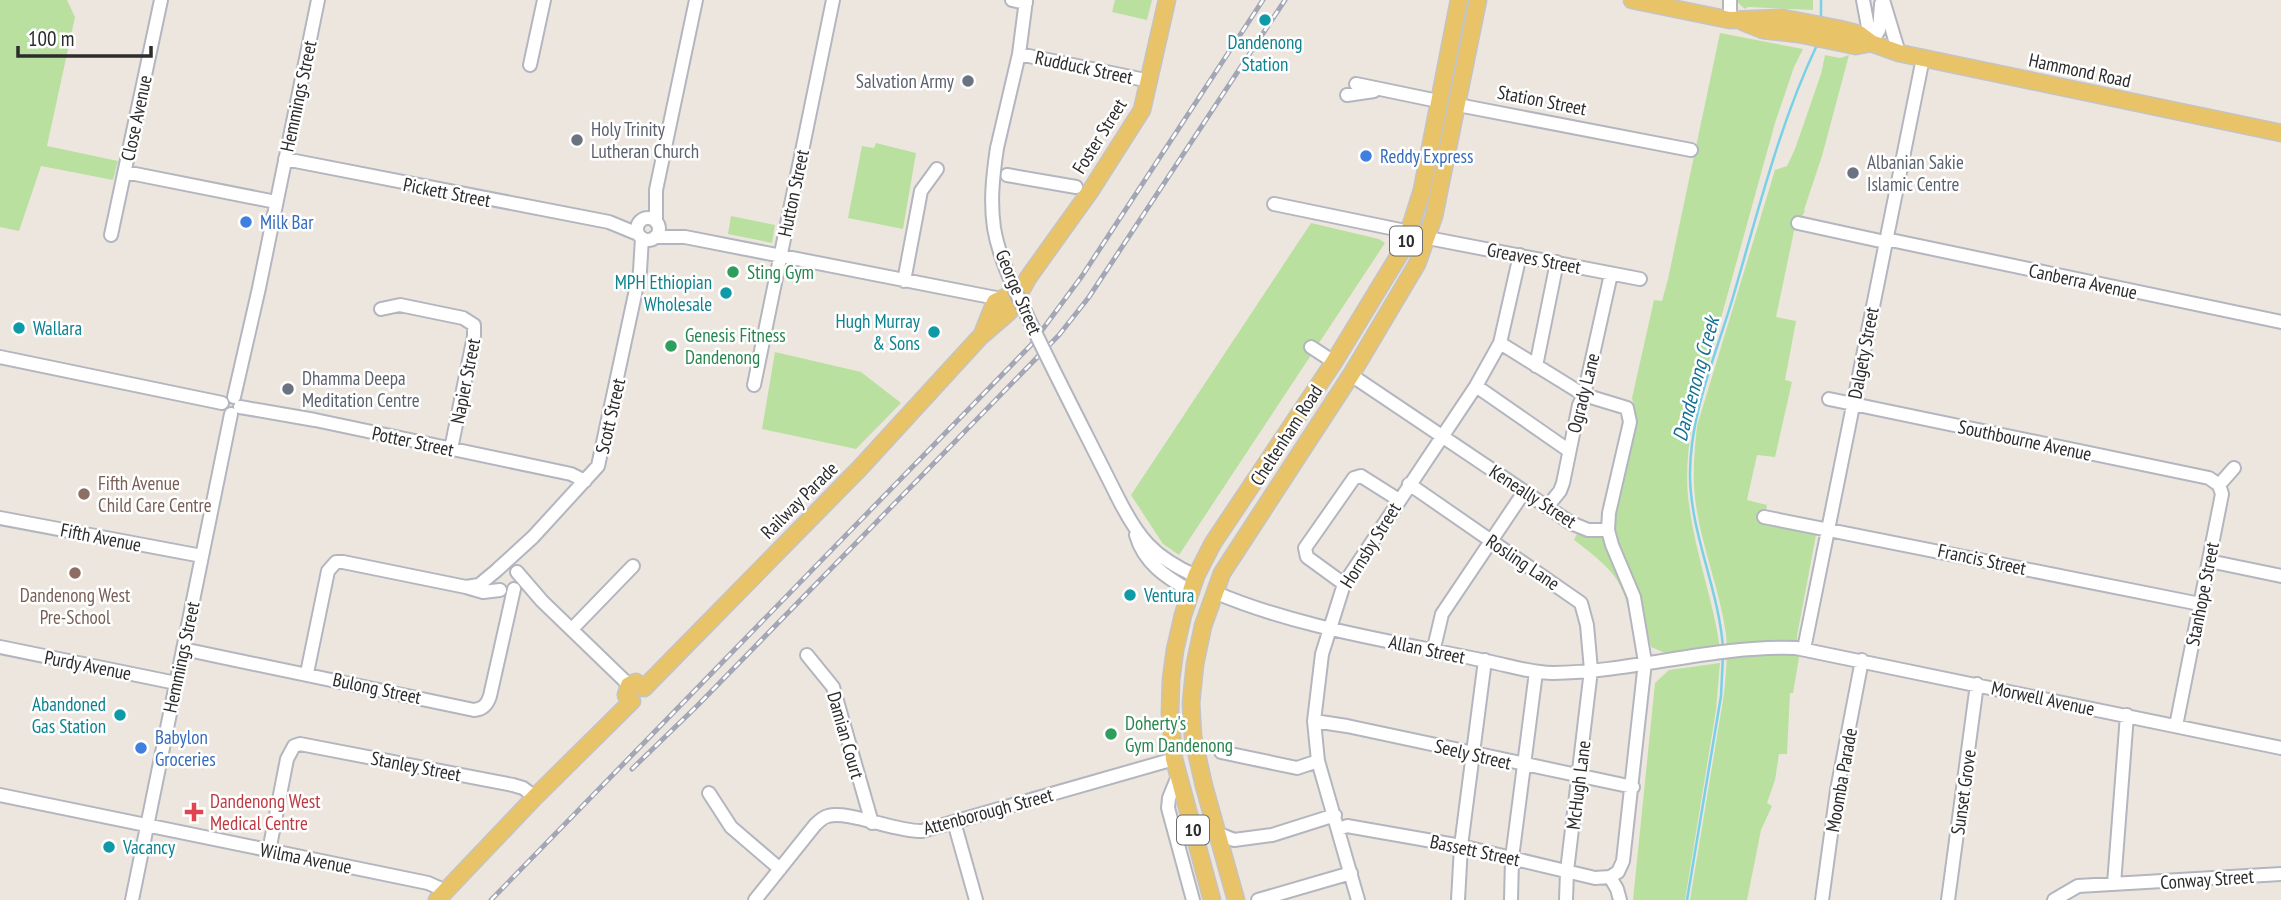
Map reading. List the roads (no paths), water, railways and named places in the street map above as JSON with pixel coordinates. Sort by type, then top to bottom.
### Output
[{"type":"main road","name":"Foster Street","points":[[1001,308],[1028,278],[1091,190],[1140,114],[1150,81],[1167,0]]},
{"type":"main road","name":"Cheltenham Road","points":[[1212,900],[1174,759],[1170,713],[1172,671],[1180,626],[1193,584],[1220,531],[1334,362],[1395,265],[1410,232],[1422,190],[1459,0]]},
{"type":"main road","name":"Cheltenham Road","points":[[1236,900],[1193,737],[1191,703],[1203,626],[1222,573],[1351,375],[1418,264],[1428,238],[1478,0]]},
{"type":"main road","name":"Hammond Road","points":[[1632,0],[1735,20],[1763,30],[1800,27],[1840,33],[1859,46],[1871,43],[1899,53],[2281,133]]},
{"type":"main road","name":"Station Street","points":[[1438,101],[1458,105]]},
{"type":"main road","points":[[1410,232],[1428,238]]},
{"type":"main road","name":"Railway Parade","points":[[440,898],[635,691],[860,468],[980,337],[1001,308]]},
{"type":"main road","points":[[1334,362],[1351,375]]},
{"type":"main road","points":[[1193,584],[1214,592]]},
{"type":"street","name":"Close Avenue","points":[[111,235],[161,0]]},
{"type":"street","name":"Hemmings Street","points":[[132,900],[232,405],[318,0]]},
{"type":"street","points":[[530,65],[544,0]]},
{"type":"street","name":"Scott Street","points":[[517,572],[517,556],[596,470],[600,458],[696,0]]},
{"type":"street","name":"Hutton Street","points":[[754,385],[833,0]]},
{"type":"street","points":[[1012,0],[1026,1]]},
{"type":"street","points":[[1730,0],[1735,20]]},
{"type":"street","points":[[1871,43],[1879,30],[1882,0]]},
{"type":"street","points":[[1882,0],[1899,53]]},
{"type":"street","name":"George Street","points":[[1026,1],[1019,54],[997,148],[992,188],[992,210],[1000,251],[1008,275],[1132,525],[1158,556],[1193,584]]},
{"type":"street","points":[[1863,3],[1871,43]]},
{"type":"street","points":[[1840,33],[1858,19],[1863,3]]},
{"type":"street","name":"Rudduck Street","points":[[1019,54],[1150,81]]},
{"type":"street","name":"Dalgety Street","points":[[1804,649],[1923,58]]},
{"type":"street","name":"Station Street","points":[[1356,83],[1438,101]]},
{"type":"street","name":"Station Street","points":[[1347,95],[1385,90]]},
{"type":"street","name":"Station Street","points":[[1458,105],[1691,150]]},
{"type":"street","name":"Pickett Street","points":[[285,159],[961,292],[1001,308]]},
{"type":"street","points":[[904,281],[921,194],[926,182],[937,169]]},
{"type":"street","points":[[125,172],[276,202]]},
{"type":"street","points":[[1007,174],[1076,187]]},
{"type":"street","points":[[1274,204],[1410,232]]},
{"type":"street","name":"Canberra Avenue","points":[[1798,223],[2281,322]]},
{"type":"street","name":"Greaves Street","points":[[1428,238],[1640,279]]},
{"type":"street","name":"Hornsby Street","points":[[1358,900],[1318,761],[1314,722],[1322,654],[1344,584],[1476,386],[1500,343],[1520,255]]},
{"type":"street","points":[[1536,366],[1557,261]]},
{"type":"street","name":"Ogrady Lane","points":[[1547,507],[1560,491],[1578,405],[1584,395],[1611,274]]},
{"type":"street","name":"Napier Street","points":[[382,309],[400,305],[466,318],[474,325],[451,449]]},
{"type":"street","points":[[1500,343],[1584,395],[1627,408],[1630,422],[1609,513],[1608,530],[1634,597],[1645,663],[1623,861],[1618,872],[1610,877],[1620,900]]},
{"type":"street","points":[[1311,347],[1334,362]]},
{"type":"street","name":"Potter Street","points":[[0,357],[571,474],[585,481]]},
{"type":"street","name":"Keneally Street","points":[[1351,375],[1580,528],[1608,530]]},
{"type":"street","points":[[1476,386],[1568,450]]},
{"type":"street","name":"Southbourne Avenue","points":[[1829,400],[2209,478],[2219,485]]},
{"type":"street","points":[[2219,485],[2234,468]]},
{"type":"street","points":[[1344,584],[1307,557],[1305,548],[1353,478],[1361,476],[1399,500]]},
{"type":"street","name":"Rosling Lane","points":[[1409,484],[1581,603],[1587,625],[1591,670]]},
{"type":"street","name":"Stanhope Street","points":[[2176,726],[2222,494],[2219,485]]},
{"type":"street","points":[[1433,652],[1442,614],[1524,492]]},
{"type":"street","name":"Francis Street","points":[[1764,517],[2200,604]]},
{"type":"street","name":"Fifth Avenue","points":[[0,518],[202,556]]},
{"type":"street","name":"Scott Street","points":[[466,587],[480,584],[533,537]]},
{"type":"street","points":[[2209,561],[2281,576]]},
{"type":"street","points":[[307,673],[328,571],[334,563],[341,562],[466,587],[483,593],[508,590],[519,581],[517,572]]},
{"type":"street","points":[[542,601],[508,590],[493,581],[497,569],[506,566],[517,572],[542,601],[635,691]]},
{"type":"street","points":[[572,629],[633,566]]},
{"type":"street","name":"Bulong Street","points":[[183,649],[474,710],[480,709],[490,696],[505,623],[508,590]]},
{"type":"street","name":"Allan Street","points":[[1214,592],[1260,611],[1433,652],[1536,672],[1591,670],[1762,649]]},
{"type":"street","name":"Purdy Avenue","points":[[0,647],[176,683]]},
{"type":"street","name":"Morwell Avenue","points":[[1762,649],[1804,649],[1862,660],[2281,748]]},
{"type":"street","name":"Damian Court","points":[[807,654],[833,687],[872,823]]},
{"type":"street","points":[[1458,900],[1461,846],[1485,660]]},
{"type":"street","name":"Moomba Parade","points":[[1822,900],[1837,790],[1862,660]]},
{"type":"street","name":"McHugh Lane","points":[[1566,900],[1567,871],[1591,670]]},
{"type":"street","points":[[1511,900],[1512,858],[1536,672]]},
{"type":"street","name":"Sunset Grove","points":[[1948,900],[1977,684]]},
{"type":"street","points":[[2114,884],[2127,715]]},
{"type":"street","name":"Seely Street","points":[[1314,722],[1347,726],[1579,778],[1633,787]]},
{"type":"street","name":"Stanley Street","points":[[269,851],[287,759],[294,746],[300,744],[513,785],[523,788],[535,797]]},
{"type":"street","points":[[1221,752],[1297,768],[1318,761]]},
{"type":"street","name":"Attenborough Street","points":[[755,900],[823,818],[836,815],[918,831],[1174,759]]},
{"type":"street","points":[[1178,776],[1168,806],[1194,900]]},
{"type":"street","points":[[709,793],[731,827],[780,869]]},
{"type":"street","name":"Wilma Avenue","points":[[0,795],[432,883],[440,898]]},
{"type":"street","points":[[954,822],[976,900]]},
{"type":"street","name":"Bassett Street","points":[[1217,834],[1234,840],[1337,822],[1461,846],[1595,878],[1610,877]]},
{"type":"street","points":[[1258,900],[1297,895],[1351,873]]},
{"type":"street","name":"Conway Street","points":[[2054,900],[2075,887],[2281,874]]},
{"type":"waterway","name":"Dandenong Creek","points":[[1821,0],[1821,18]]},
{"type":"waterway","name":"Dandenong Creek","points":[[1723,648],[1692,499],[1690,477],[1694,431],[1770,169],[1791,106],[1817,45]]},
{"type":"waterway","name":"Dandenong Creek","points":[[1687,900],[1721,696],[1723,655]]},
{"type":"railway","points":[[491,900],[1031,345],[1082,276],[1263,0]]},
{"type":"railway","points":[[632,769],[697,706],[1059,335],[1089,297],[1285,0]]},
{"type":"place","name":"Dandenong Station","points":[[1265,20]]},
{"type":"place","name":"Salvation Army","points":[[968,81]]},
{"type":"place","name":"Holy Trinity Lutheran Church","points":[[577,140]]},
{"type":"place","name":"Reddy Express","points":[[1366,156]]},
{"type":"place","name":"Albanian Sakie Islamic Centre","points":[[1853,173]]},
{"type":"place","name":"Milk Bar","points":[[246,222]]},
{"type":"place","name":"Sting Gym","points":[[733,272]]},
{"type":"place","name":"MPH Ethiopian Wholesale","points":[[726,293]]},
{"type":"place","name":"Wallara","points":[[19,328]]},
{"type":"place","name":"Hugh Murray & Sons","points":[[934,332]]},
{"type":"place","name":"Genesis Fitness Dandenong","points":[[671,346]]},
{"type":"place","name":"Dhamma Deepa Meditation Centre","points":[[288,389]]},
{"type":"place","name":"Fifth Avenue Child Care Centre","points":[[84,494]]},
{"type":"place","name":"Dandenong West Pre-School","points":[[75,573]]},
{"type":"place","name":"Ventura","points":[[1130,595]]},
{"type":"place","name":"Abandoned Gas Station","points":[[120,715]]},
{"type":"place","name":"Doherty's Gym Dandenong","points":[[1111,734]]},
{"type":"place","name":"Babylon Groceries","points":[[141,748]]},
{"type":"place","name":"Dandenong West Medical Centre","points":[[194,812]]},
{"type":"place","name":"Vacancy","points":[[109,847]]}]
